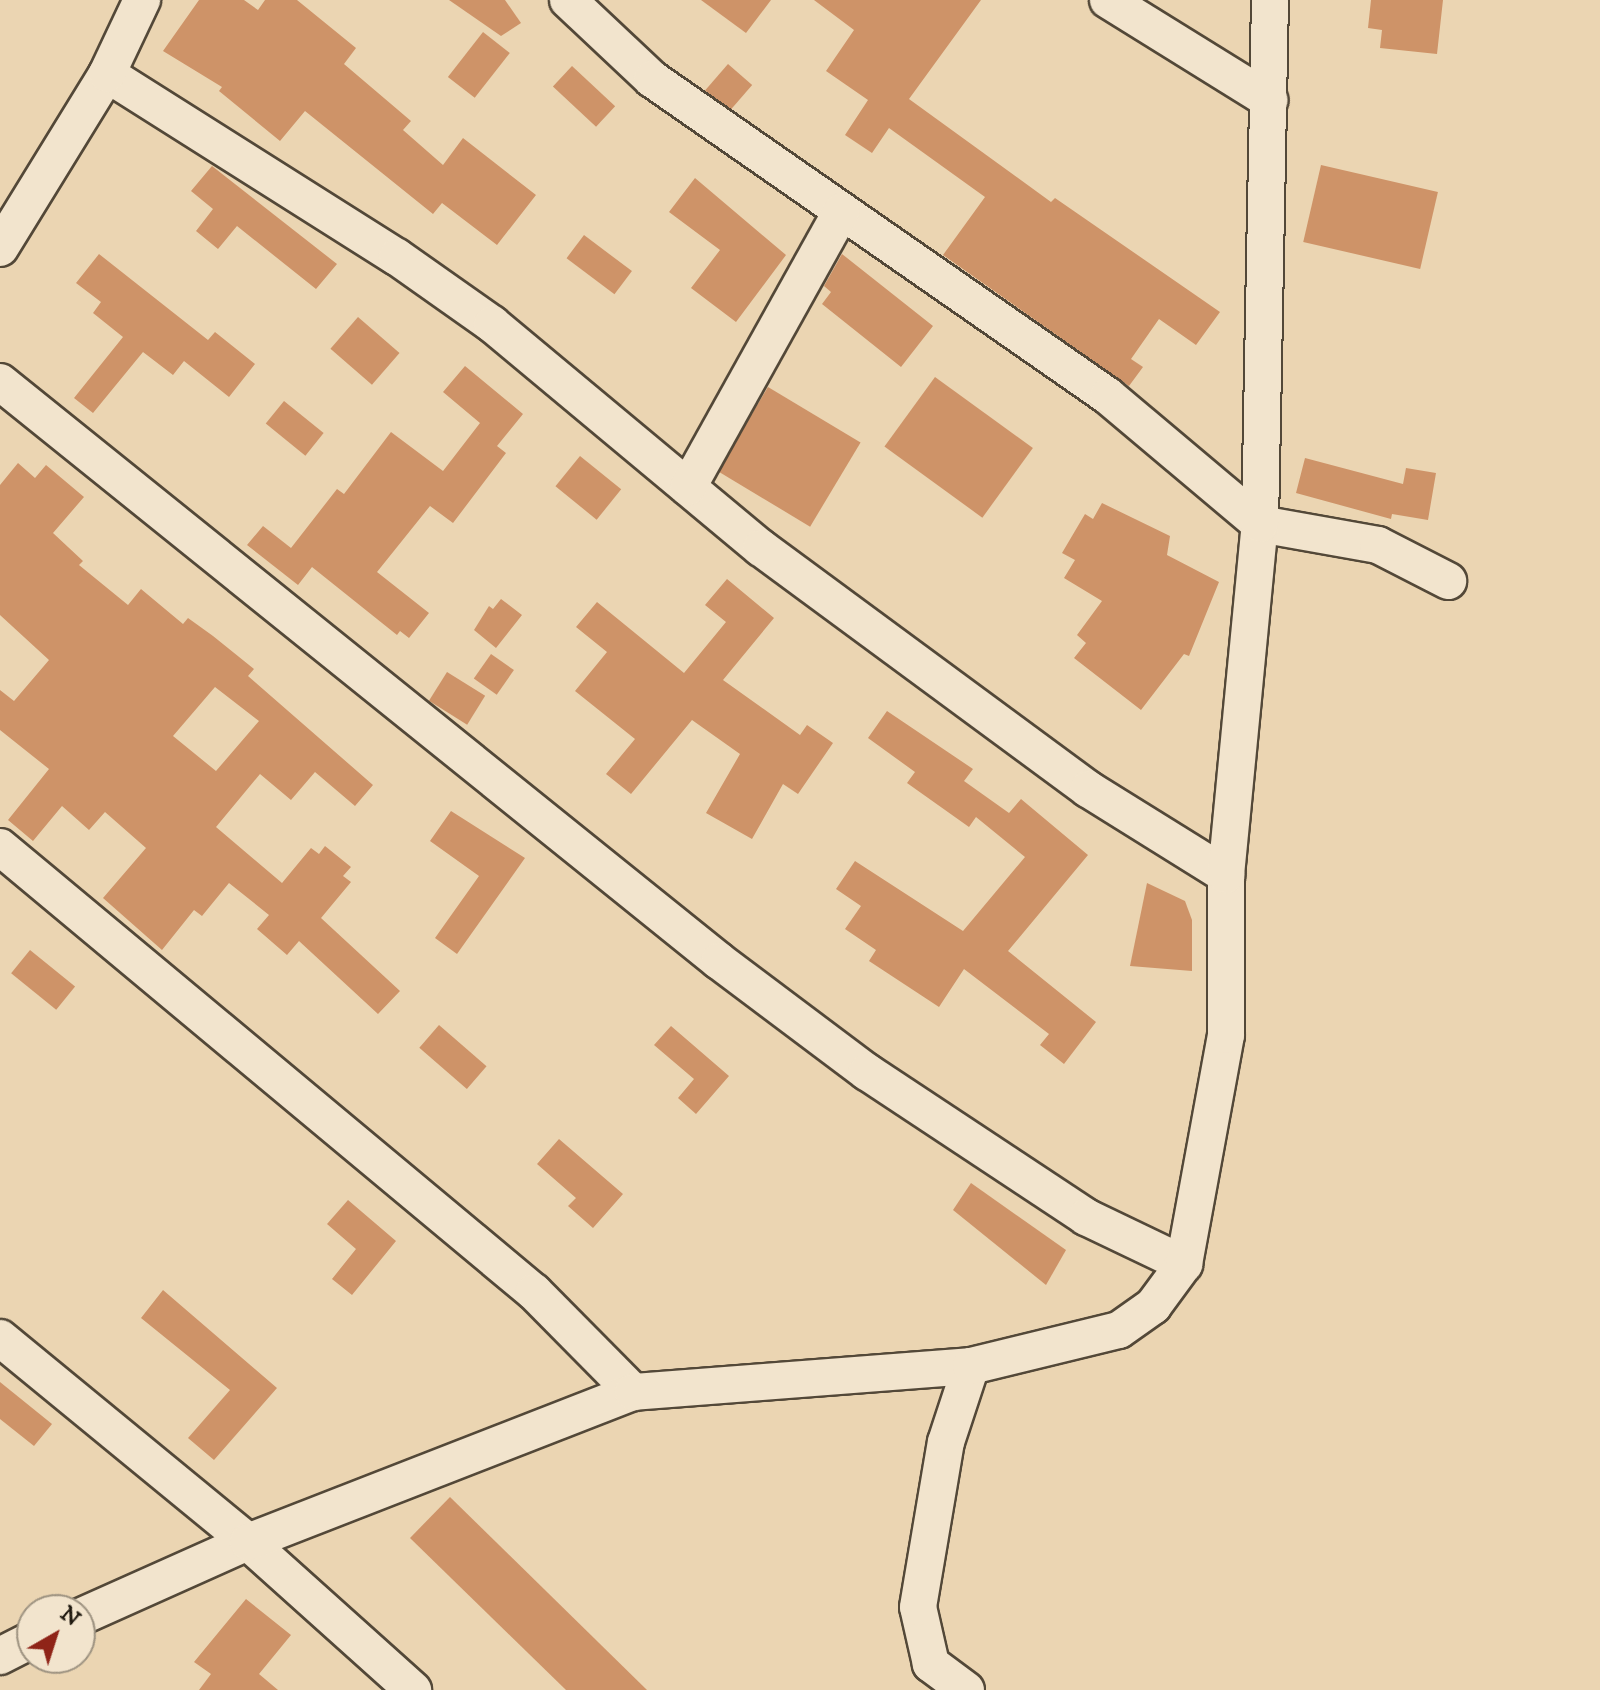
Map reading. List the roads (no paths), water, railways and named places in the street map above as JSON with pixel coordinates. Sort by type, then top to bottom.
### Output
[{"type":"street","points":[[568,0],[652,79],[1108,396],[1260,524],[1378,545],[1448,581]]},
{"type":"street","points":[[1108,0],[1269,100]]},
{"type":"street","points":[[96,1610],[248,1542],[633,1392],[971,1366],[1119,1330],[1153,1306],[1184,1264],[1226,1035],[1226,875],[1260,524],[1270,0]]},
{"type":"street","points":[[0,248],[107,74],[134,4]]},
{"type":"street","points":[[107,74],[397,257],[492,324],[761,548],[1088,789],[1226,875]]},
{"type":"street","points":[[688,487],[841,212]]},
{"type":"street","points":[[0,382],[585,856],[818,1035],[1086,1217],[1184,1264]]},
{"type":"street","points":[[0,847],[534,1292],[633,1392]]},
{"type":"street","points":[[0,1338],[248,1542],[413,1690]]},
{"type":"street","points":[[966,1690],[931,1664],[918,1607],[946,1442],[971,1366]]}]
